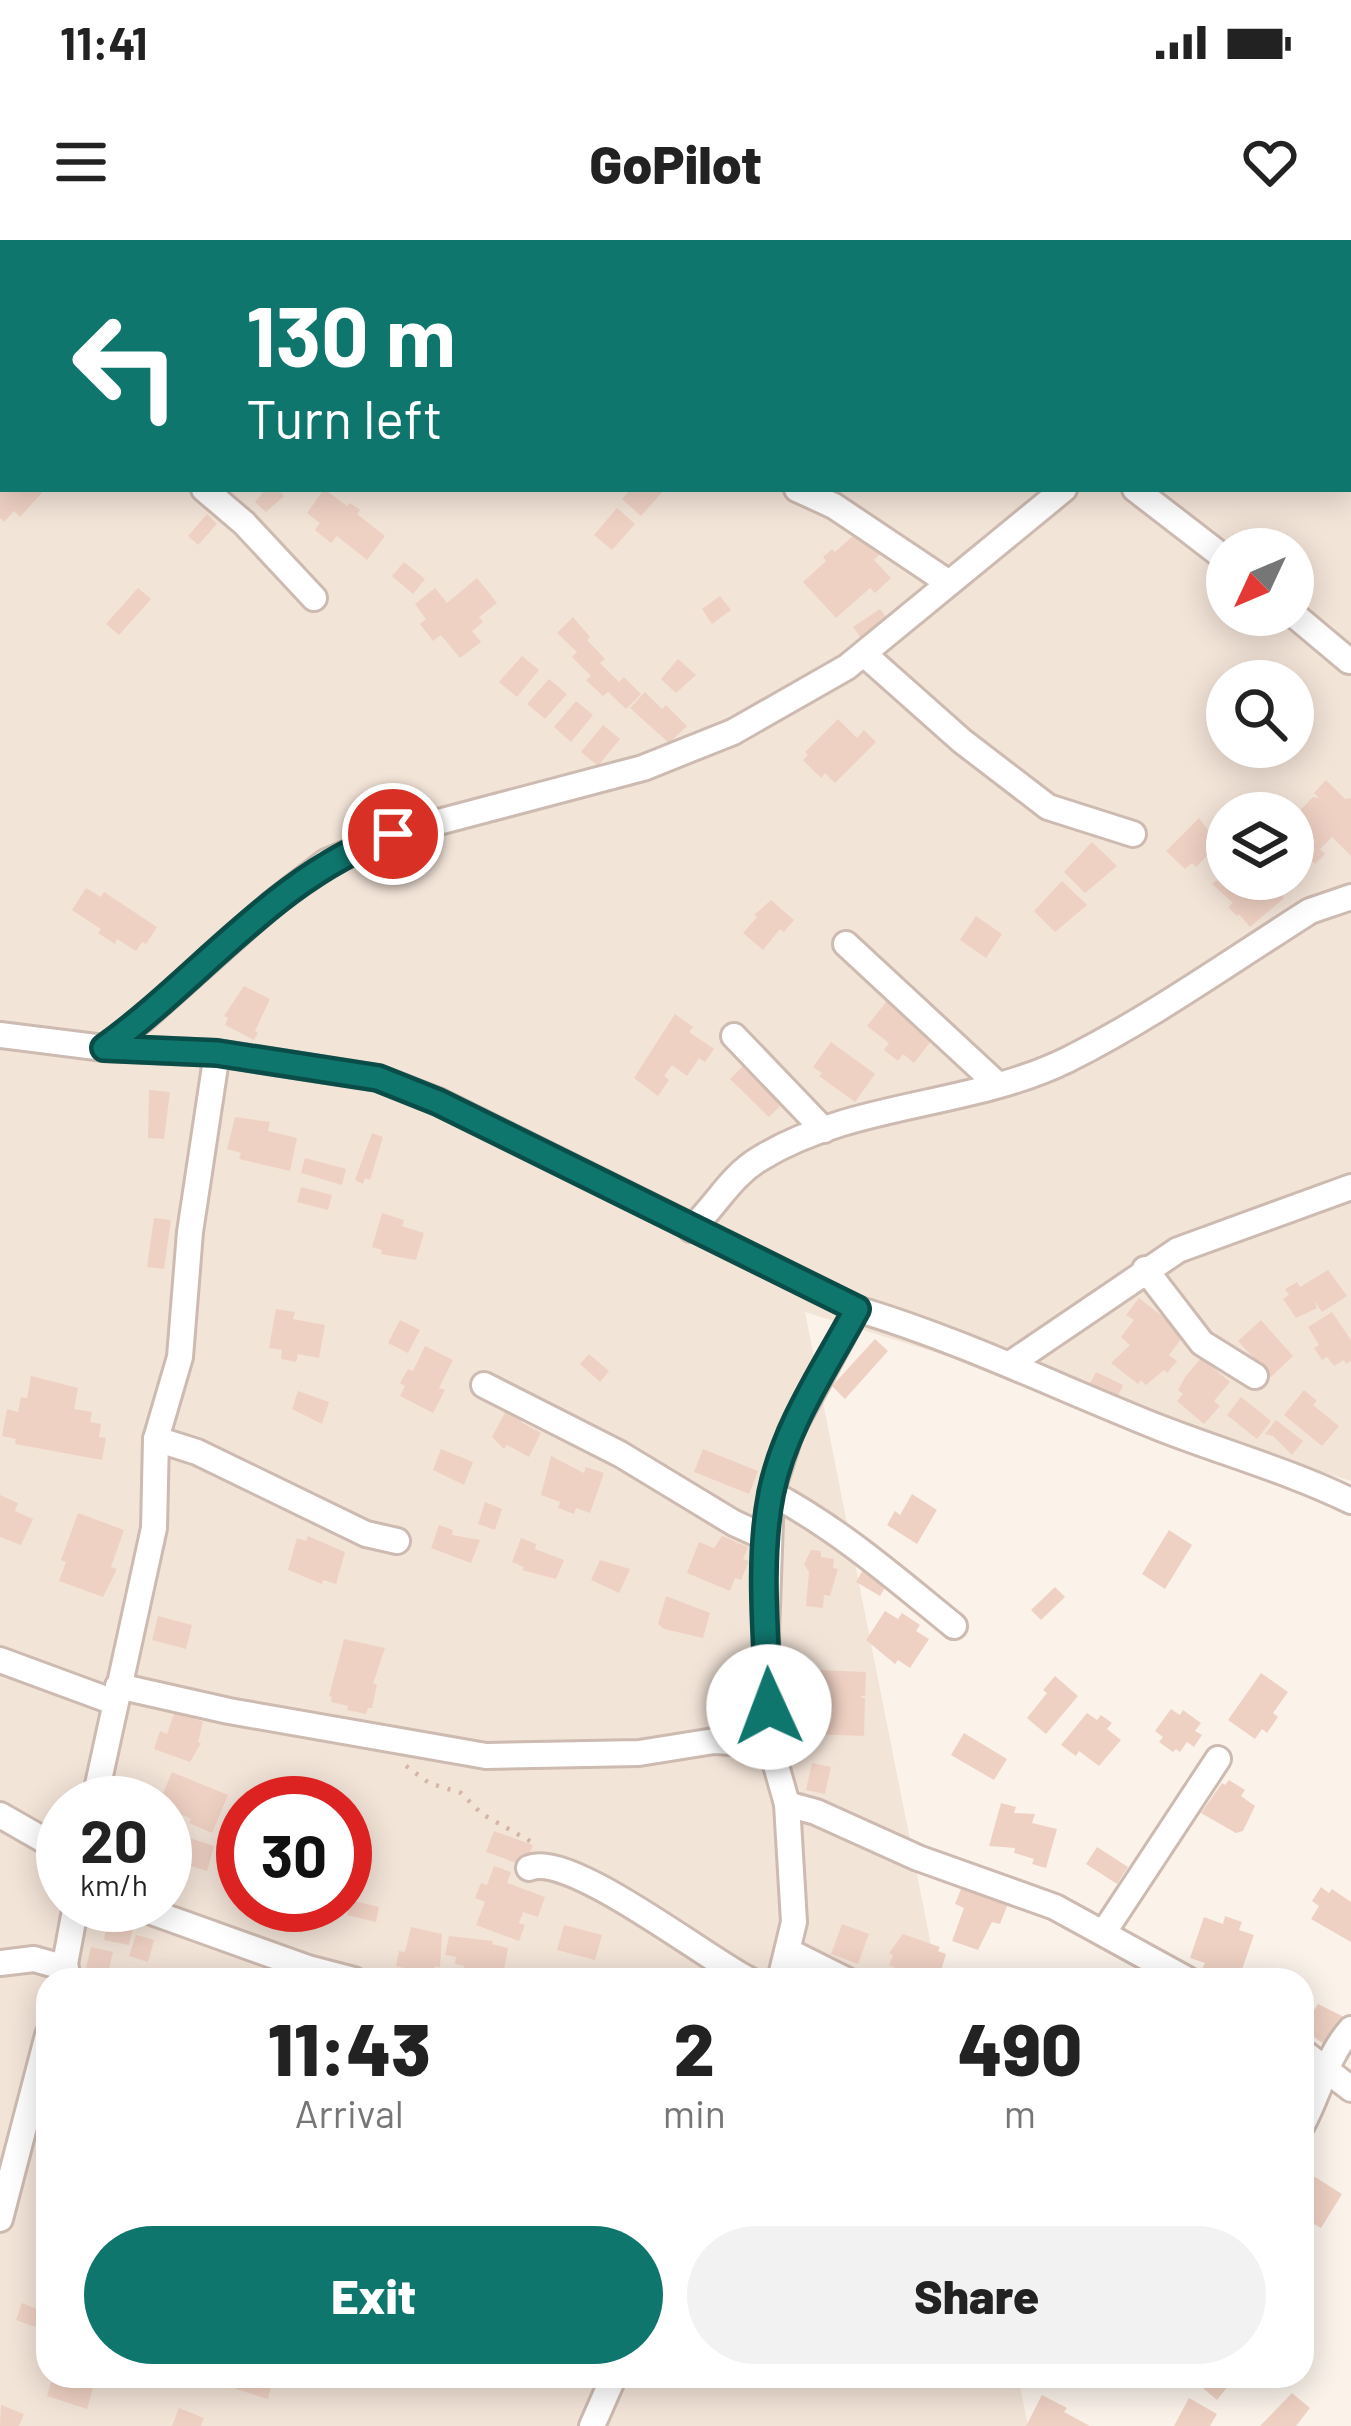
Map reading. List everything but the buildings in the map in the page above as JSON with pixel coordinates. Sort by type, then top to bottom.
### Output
[{"type":"street","points":[[208,492],[244,523],[314,598]]},
{"type":"street","points":[[804,492],[834,506],[949,583]]},
{"type":"street","points":[[104,1048],[302,879],[342,854],[393,834],[643,768],[733,732],[864,654],[1060,492]]},
{"type":"street","points":[[1139,492],[1206,544]]},
{"type":"street","points":[[1314,632],[1349,661]]},
{"type":"street","points":[[864,654],[962,742],[1048,807],[1133,834]]},
{"type":"street","points":[[691,1229],[711,1210],[730,1180],[761,1157],[824,1130],[1065,1061],[1310,911],[1351,897]]},
{"type":"street","points":[[846,944],[997,1084]]},
{"type":"street","points":[[0,1034],[104,1048],[217,1053],[378,1078],[438,1102],[857,1309],[913,1325],[1162,1429],[1294,1474],[1351,1501]]},
{"type":"street","points":[[734,1036],[824,1130]]},
{"type":"street","points":[[99,1776],[154,1528],[155,1439],[180,1357],[190,1232],[217,1053]]},
{"type":"street","points":[[1010,1364],[1178,1250],[1351,1187]]},
{"type":"street","points":[[1144,1270],[1202,1343],[1255,1376]]},
{"type":"street","points":[[783,1968],[794,1922],[787,1804],[770,1744],[767,1538],[771,1493],[791,1432],[857,1309]]},
{"type":"street","points":[[484,1385],[620,1454],[767,1538]]},
{"type":"street","points":[[155,1439],[197,1452],[366,1534],[398,1541]]},
{"type":"street","points":[[771,1493],[868,1555],[954,1626]]},
{"type":"street","points":[[0,1660],[116,1694],[486,1756],[638,1753],[714,1741],[770,1744]]},
{"type":"street","points":[[1104,1932],[1218,1759]]},
{"type":"street","points":[[787,1804],[1055,1907],[1167,1968]]},
{"type":"street","points":[[0,1814],[36,1835]]},
{"type":"street","points":[[540,1866],[648,1916],[729,1968]]},
{"type":"street","points":[[192,1926],[308,1968]]},
{"type":"street","points":[[65,1968],[71,1932]]},
{"type":"street","points":[[788,1951],[822,1968]]},
{"type":"street","points":[[0,1964],[34,1959],[52,1968]]},
{"type":"street","points":[[1314,2103],[1323,2086],[1324,2066],[1351,2029]]},
{"type":"street","points":[[1314,2059],[1351,2089]]},
{"type":"street","points":[[0,2219],[36,2110]]},
{"type":"street","points":[[592,2426],[609,2388]]},
{"type":"path","points":[[398,1760],[429,1783],[461,1793],[482,1814],[534,1842],[540,1866]]},
{"type":"shaded area","points":[[0,492],[1351,492],[1351,1481],[805,1312],[936,1968],[36,1968],[36,2388],[1020,2388],[1028,2426],[0,2426]]},
{"type":"route","points":[[393,834],[358,846],[302,879],[104,1048],[217,1053],[378,1078],[438,1102],[857,1309],[791,1432],[771,1493],[766,1634],[769,1707]]}]
